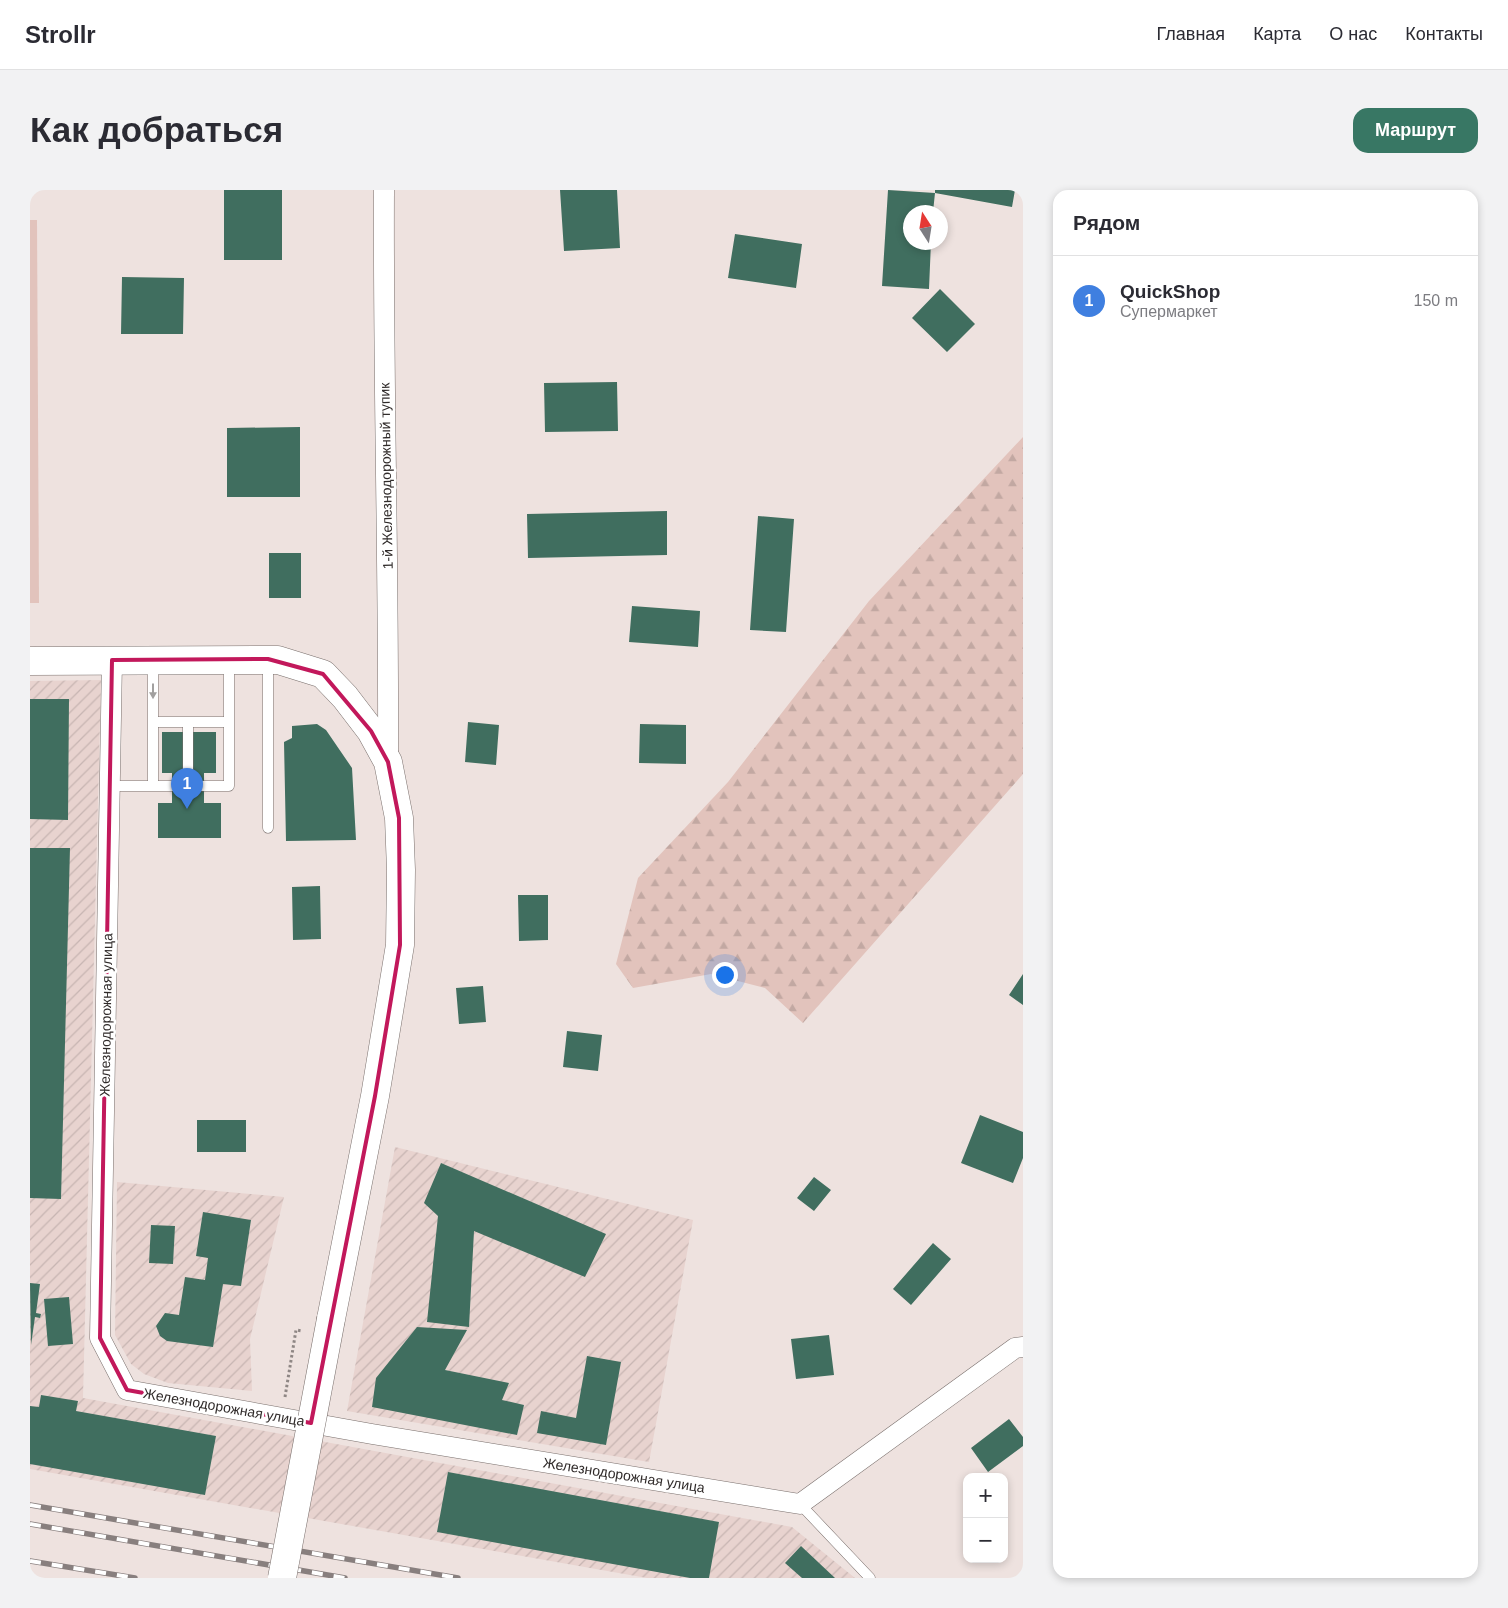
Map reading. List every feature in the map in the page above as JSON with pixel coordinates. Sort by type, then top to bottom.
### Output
[{"type":"main road","points":[[30,661],[268,659],[323,674],[360,718],[388,762],[399,818],[401,870],[400,945],[376,1096],[321,1325],[282,1578]]},
{"type":"street","name":"1-й Железнодорожный тупик","points":[[384,190],[383,305],[389,630],[388,762]]},
{"type":"street","name":"Железнодорожная улица","points":[[112,660],[100,1338],[127,1390],[281,1418],[800,1504]]},
{"type":"street","points":[[800,1504],[1015,1348],[1023,1346]]},
{"type":"lane","points":[[110,786],[229,786],[229,659]]},
{"type":"lane","points":[[268,659],[268,828]]},
{"type":"lane","points":[[153,660],[153,786]]},
{"type":"lane","points":[[153,722],[229,722]]},
{"type":"lane","points":[[188,722],[188,786]]},
{"type":"lane","points":[[800,1504],[870,1578]]},
{"type":"path","points":[[281,1418],[296,1330],[321,1325]]},
{"type":"highlighted area","points":[[268,659],[323,674],[371,731],[388,762],[399,818],[400,945],[375,1096],[311,1423],[127,1390],[100,1338],[112,660]]},
{"type":"shaded area","points":[[101,680],[83,1398],[792,1527],[855,1578],[647,1578],[30,1469],[30,681]]},
{"type":"shaded area","points":[[395,1147],[693,1220],[649,1462],[347,1411]]},
{"type":"shaded area","points":[[117,1182],[284,1197],[250,1339],[252,1391],[168,1383],[144,1374],[131,1364],[115,1335]]},
{"type":"green space","points":[[30,220],[37,220],[39,603],[30,603]]},
{"type":"green space","points":[[1023,437],[1023,774],[803,1023],[765,988],[711,974],[633,988],[616,964],[638,878],[728,782],[869,601]]},
{"type":"building","points":[[224,190],[282,190],[282,260],[224,260]]},
{"type":"building","points":[[560,190],[617,190],[620,248],[564,251]]},
{"type":"building","points":[[888,190],[935,193],[934,205],[903,205],[903,250],[931,250],[929,289],[882,286]]},
{"type":"building","points":[[935,190],[1015,190],[1012,207],[935,193]]},
{"type":"building","points":[[735,234],[802,244],[796,288],[728,278]]},
{"type":"building","points":[[122,277],[184,278],[183,334],[121,334]]},
{"type":"building","points":[[940,289],[975,324],[947,352],[912,318]]},
{"type":"building","points":[[617,382],[618,431],[545,432],[544,383]]},
{"type":"building","points":[[300,427],[300,497],[227,497],[227,428]]},
{"type":"building","points":[[667,511],[667,555],[528,558],[527,514]]},
{"type":"building","points":[[758,516],[794,519],[786,632],[750,630]]},
{"type":"building","points":[[269,553],[301,553],[301,598],[269,598]]},
{"type":"building","points":[[632,606],[700,611],[698,647],[629,642]]},
{"type":"building","points":[[30,699],[69,699],[68,820],[30,819]]},
{"type":"building","points":[[468,722],[499,725],[496,765],[465,762]]},
{"type":"building","points":[[317,724],[326,730],[352,768],[356,840],[286,841],[284,742],[292,738],[292,726]]},
{"type":"building","points":[[640,724],[686,725],[686,764],[639,763]]},
{"type":"building","points":[[162,732],[216,732],[216,773],[204,773],[204,803],[221,803],[221,838],[158,838],[158,803],[172,803],[172,773],[162,773]]},
{"type":"building","points":[[30,848],[70,848],[61,1199],[30,1198]]},
{"type":"building","points":[[320,886],[321,939],[293,940],[292,887]]},
{"type":"building","points":[[518,895],[548,895],[548,940],[519,941]]},
{"type":"building","points":[[1023,974],[1023,1005],[1009,995]]},
{"type":"building","points":[[483,986],[486,1022],[459,1024],[456,988]]},
{"type":"building","points":[[567,1031],[602,1035],[598,1071],[563,1067]]},
{"type":"building","points":[[980,1115],[1023,1132],[1023,1158],[1013,1183],[961,1163]]},
{"type":"building","points":[[197,1120],[246,1120],[246,1152],[197,1152]]},
{"type":"building","points":[[441,1163],[606,1234],[585,1277],[474,1231],[469,1327],[427,1322],[438,1216],[424,1203]]},
{"type":"building","points":[[814,1177],[831,1190],[814,1211],[797,1198]]},
{"type":"building","points":[[203,1212],[251,1220],[241,1286],[223,1284],[213,1347],[167,1341],[160,1336],[156,1326],[165,1313],[179,1315],[185,1277],[205,1280],[208,1258],[196,1256]]},
{"type":"building","points":[[151,1225],[175,1226],[173,1264],[149,1263]]},
{"type":"building","points":[[933,1243],[951,1259],[911,1305],[893,1289]]},
{"type":"building","points":[[30,1283],[40,1284],[36,1313],[41,1314],[40,1318],[35,1317],[31,1345]]},
{"type":"building","points":[[69,1297],[73,1344],[48,1346],[44,1299]]},
{"type":"building","points":[[417,1327],[467,1330],[445,1370],[509,1383],[502,1400],[524,1405],[517,1435],[372,1407],[376,1378]]},
{"type":"building","points":[[829,1335],[834,1375],[796,1379],[791,1339]]},
{"type":"building","points":[[587,1356],[621,1362],[606,1445],[537,1433],[541,1411],[576,1418]]},
{"type":"building","points":[[41,1395],[78,1401],[76,1411],[216,1436],[205,1495],[30,1464],[30,1406],[39,1407]]},
{"type":"building","points":[[1009,1419],[1023,1437],[1023,1446],[988,1472],[971,1448]]},
{"type":"building","points":[[448,1472],[719,1522],[709,1578],[690,1578],[437,1532]]},
{"type":"building","points":[[801,1546],[835,1578],[802,1578],[785,1563]]},
{"type":"railway","points":[[30,1505],[458,1578]]},
{"type":"railway","points":[[30,1524],[345,1578]]},
{"type":"railway","points":[[30,1561],[135,1578]]},
{"type":"place","name":"QuickShop","points":[[187,809]]}]
